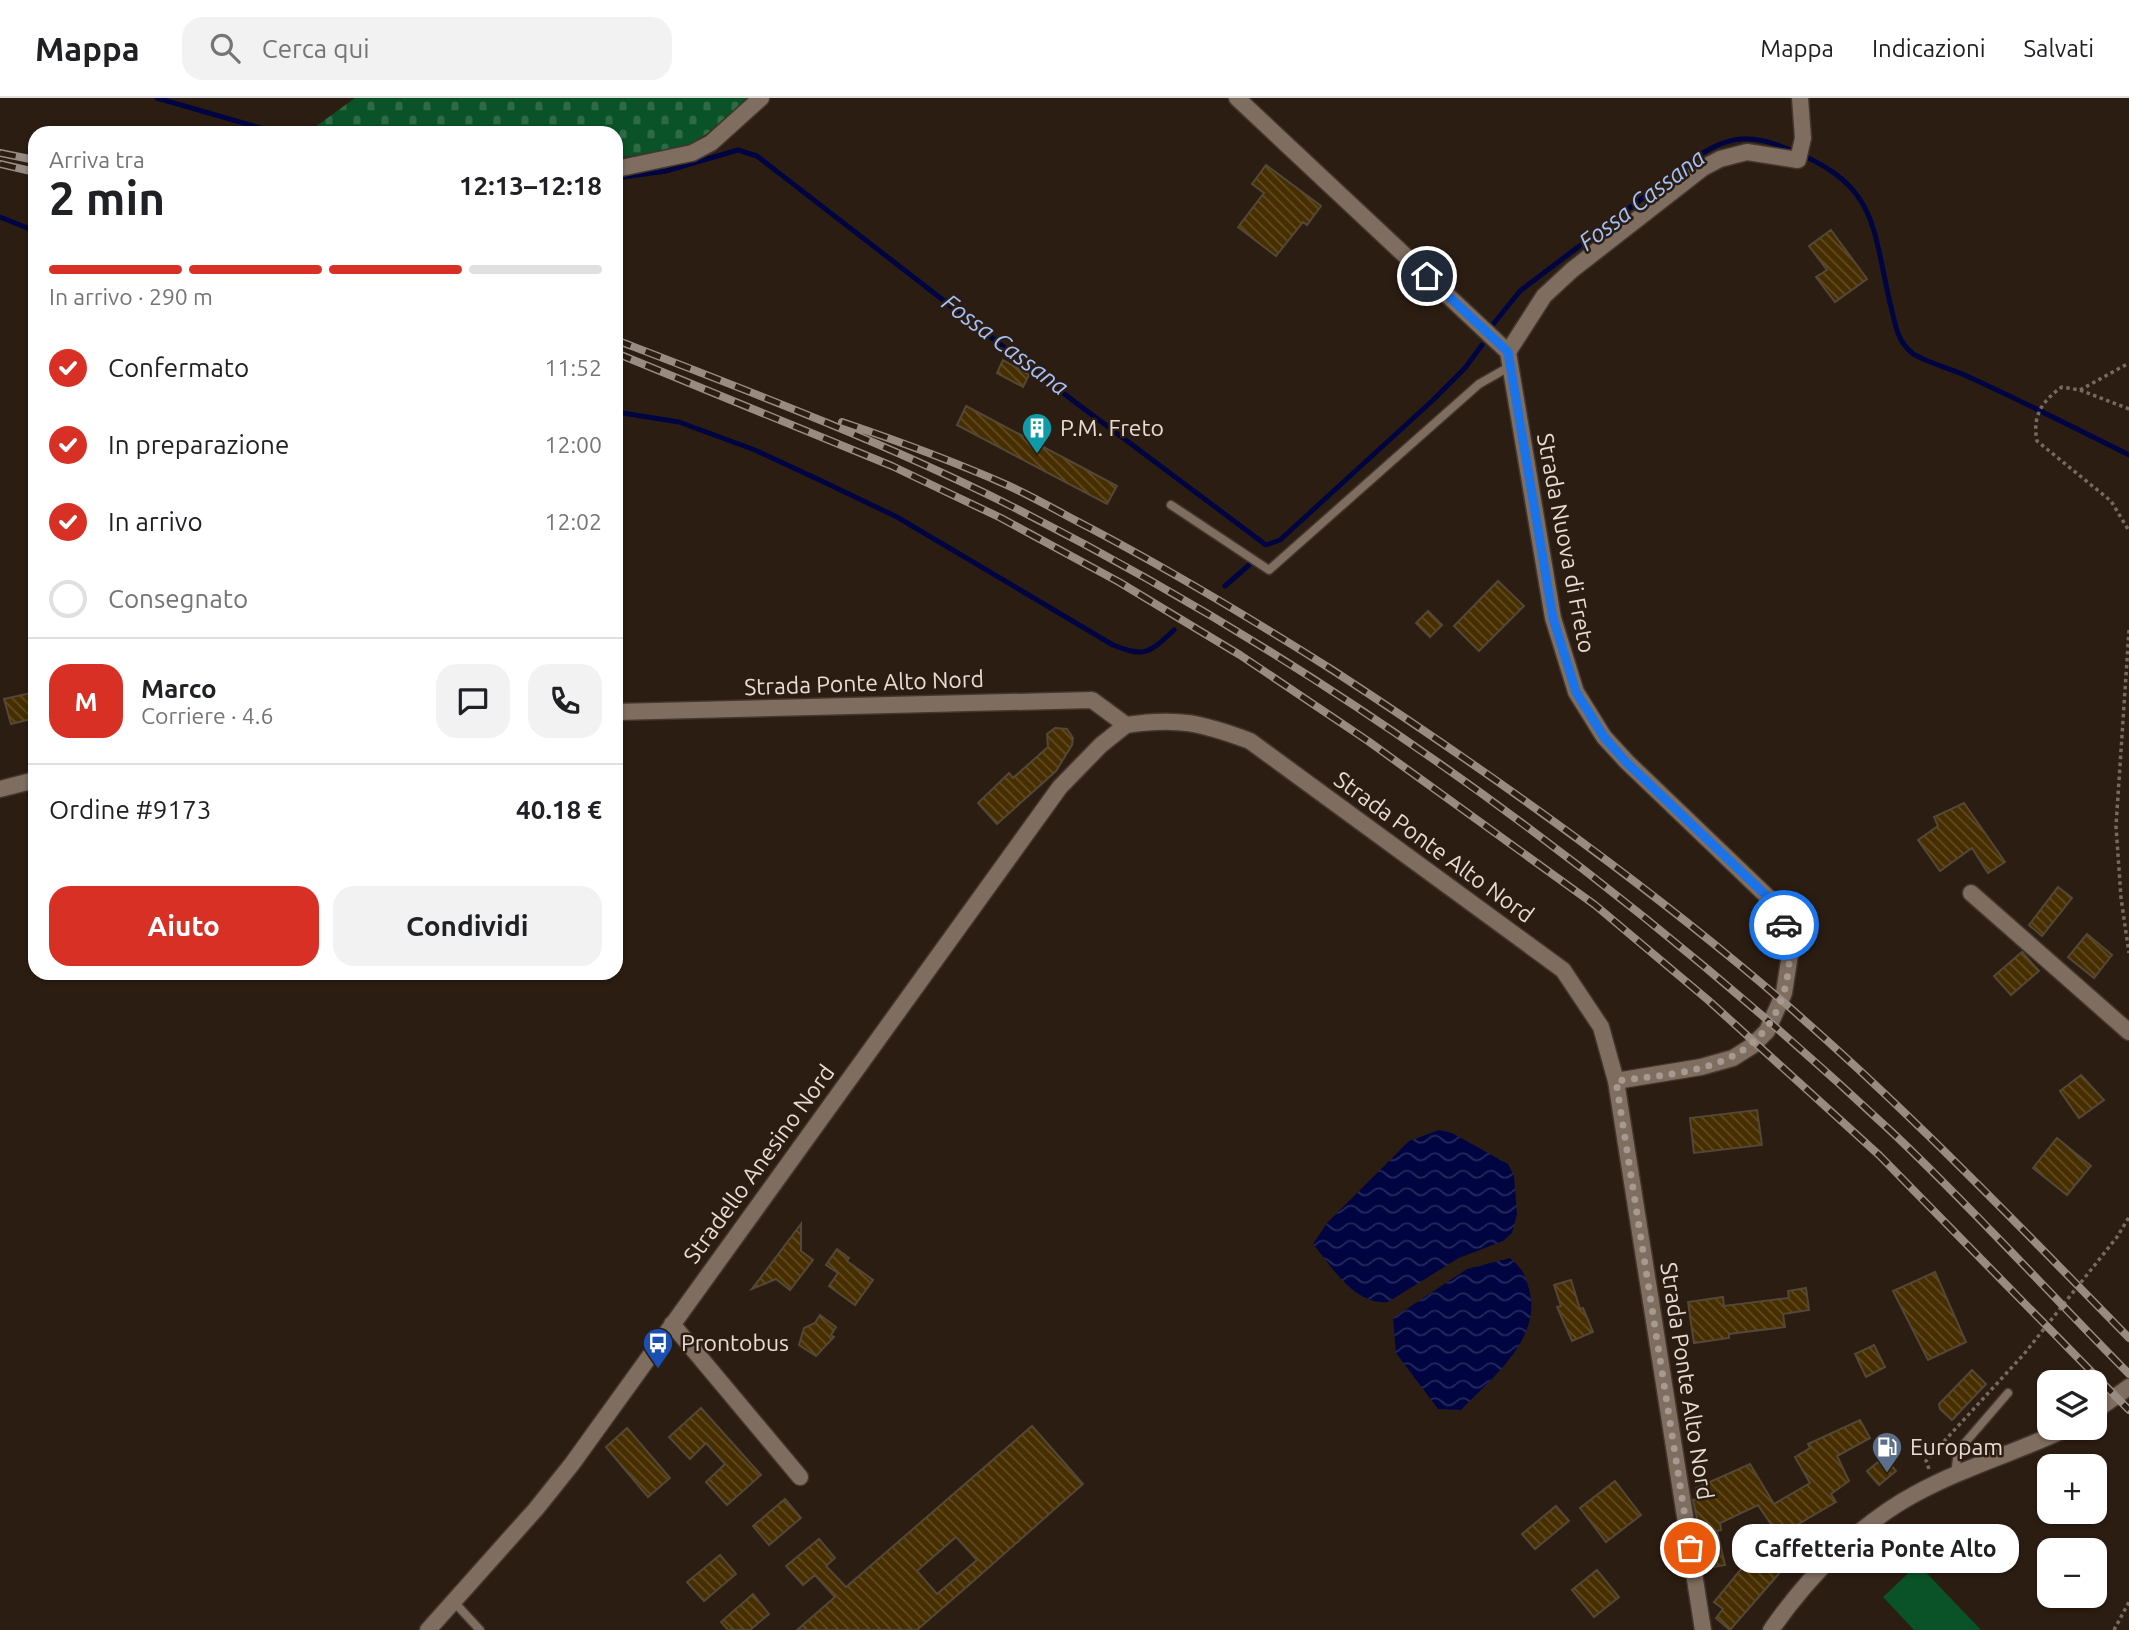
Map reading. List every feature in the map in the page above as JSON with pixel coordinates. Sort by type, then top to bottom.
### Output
[{"type":"street","points":[[623,168],[692,153],[711,143],[761,98]]},
{"type":"street","points":[[1237,98],[1508,359],[1525,322],[1553,288],[1703,168],[1720,159],[1747,152],[1798,160],[1803,138],[1800,98]]},
{"type":"street","name":"Strada Nuova di Freto","points":[[1508,359],[1553,618],[1576,692],[1604,737],[1626,762],[1771,900],[1787,931],[1790,954],[1784,993],[1767,1031],[1752,1046],[1733,1058],[1702,1067],[1616,1081]]},
{"type":"street","name":"Strada Ponte Alto Nord","points":[[623,712],[1092,699],[1126,725],[1159,720],[1203,724],[1250,741],[1563,970],[1601,1027],[1616,1081],[1703,1630]]},
{"type":"street","name":"Stradello Anesino Nord","points":[[428,1630],[565,1473],[1060,786],[1101,745],[1126,725]]},
{"type":"street","points":[[0,789],[28,782]]},
{"type":"street","points":[[1971,893],[2129,1032]]},
{"type":"street","points":[[672,1324],[800,1477]]},
{"type":"street","points":[[2107,1403],[2129,1387]]},
{"type":"street","points":[[1771,1630],[1864,1528],[1936,1483],[2039,1440]]},
{"type":"lane","points":[[1171,505],[1269,570],[1508,359]]},
{"type":"lane","points":[[1955,1475],[1958,1451],[2008,1393]]},
{"type":"lane","points":[[454,1602],[480,1630]]},
{"type":"path","points":[[2080,390],[2129,363]]},
{"type":"path","points":[[2129,409],[2080,390],[2062,387],[2050,395],[2039,409],[2034,426],[2037,440],[2111,501],[2129,531]]},
{"type":"path","points":[[2129,630],[2116,826],[2121,898],[2129,953]]},
{"type":"path","points":[[1936,1483],[1926,1461],[2024,1354],[2117,1237],[2129,1217]]},
{"type":"path","points":[[2114,1630],[2129,1602]]},
{"type":"green space","points":[[355,98],[747,98],[708,133],[682,149],[623,157],[623,126],[316,126]]},
{"type":"green space","points":[[1918,1564],[1981,1630],[1914,1630],[1883,1597]]},
{"type":"water","points":[[1439,1130],[1452,1133],[1508,1164],[1514,1176],[1517,1214],[1512,1233],[1503,1241],[1459,1258],[1388,1302],[1365,1297],[1345,1283],[1313,1244],[1327,1223],[1409,1141]]},
{"type":"water","points":[[1510,1258],[1522,1272],[1529,1289],[1529,1324],[1522,1340],[1500,1371],[1461,1410],[1438,1409],[1396,1353],[1393,1318],[1467,1269]]},
{"type":"building","points":[[1266,165],[1321,206],[1307,225],[1303,222],[1276,256],[1238,227],[1264,193],[1252,184]]},
{"type":"building","points":[[1831,230],[1867,279],[1835,302],[1816,277],[1827,270],[1809,246]]},
{"type":"building","points":[[1003,360],[1029,375],[1023,387],[997,373]]},
{"type":"building","name":"P.M. Freto","points":[[966,406],[1117,486],[1107,504],[957,425]]},
{"type":"building","points":[[1498,581],[1524,606],[1479,651],[1454,626]]},
{"type":"building","points":[[1428,611],[1442,625],[1430,637],[1416,623]]},
{"type":"building","points":[[28,694],[28,720],[11,724],[4,699]]},
{"type":"building","points":[[1055,728],[1067,729],[1073,738],[1072,745],[1056,771],[997,824],[978,803],[1009,773],[1013,778],[1048,747],[1047,734]]},
{"type":"building","points":[[1964,803],[2005,862],[1988,873],[1972,848],[1940,871],[1918,840],[1938,826],[1934,817]]},
{"type":"building","points":[[2058,887],[2072,898],[2042,936],[2029,925]]},
{"type":"building","points":[[2087,934],[2112,955],[2094,978],[2068,957]]},
{"type":"building","points":[[2022,952],[2039,971],[2011,995],[1994,976]]},
{"type":"building","points":[[2081,1075],[2104,1100],[2079,1118],[2060,1091]]},
{"type":"building","points":[[1757,1110],[1762,1145],[1694,1153],[1690,1118]]},
{"type":"building","points":[[2057,1138],[2091,1166],[2067,1195],[2033,1168]]},
{"type":"building","points":[[801,1224],[801,1251],[813,1260],[790,1290],[776,1279],[752,1289]]},
{"type":"building","points":[[837,1249],[849,1258],[847,1261],[873,1280],[855,1305],[829,1286],[838,1273],[826,1265]]},
{"type":"building","points":[[1935,1272],[1966,1342],[1928,1360],[1893,1291]]},
{"type":"building","points":[[1571,1280],[1580,1309],[1583,1308],[1593,1332],[1572,1341],[1557,1307],[1561,1306],[1554,1285]]},
{"type":"building","points":[[1806,1288],[1809,1310],[1783,1314],[1785,1327],[1729,1334],[1729,1338],[1694,1343],[1688,1302],[1723,1297],[1724,1306],[1789,1298],[1788,1291]]},
{"type":"building","points":[[820,1315],[836,1327],[831,1335],[834,1337],[816,1356],[799,1345],[804,1328],[815,1323]]},
{"type":"building","points":[[1874,1345],[1885,1367],[1866,1377],[1855,1354]]},
{"type":"building","points":[[1972,1370],[1986,1384],[1952,1420],[1940,1409],[1939,1404]]},
{"type":"building","points":[[701,1408],[761,1475],[727,1505],[706,1482],[725,1464],[706,1443],[690,1459],[669,1437]]},
{"type":"building","points":[[1860,1420],[1870,1438],[1837,1456],[1849,1481],[1831,1494],[1836,1502],[1790,1529],[1802,1547],[1730,1630],[1716,1618],[1723,1609],[1714,1602],[1747,1562],[1742,1563],[1773,1527],[1758,1505],[1720,1523],[1721,1530],[1717,1531],[1725,1565],[1708,1568],[1693,1500],[1697,1499],[1696,1488],[1750,1464],[1774,1504],[1810,1483],[1795,1457],[1810,1448],[1808,1444]]},
{"type":"building","points":[[1032,1426],[1083,1484],[917,1630],[797,1630],[835,1597],[815,1575],[803,1585],[786,1566],[819,1539],[835,1558],[826,1566],[846,1587]],"holes":[[[956,1537],[977,1560],[937,1594],[917,1571]]]},
{"type":"building","points":[[627,1428],[670,1478],[648,1497],[606,1447]]},
{"type":"building","points":[[1884,1457],[1896,1471],[1879,1485],[1867,1471]]},
{"type":"building","points":[[1615,1481],[1641,1515],[1606,1542],[1580,1508]]},
{"type":"building","points":[[785,1499],[801,1518],[769,1545],[753,1526]]},
{"type":"building","points":[[1556,1506],[1569,1521],[1535,1549],[1522,1534]]},
{"type":"building","points":[[720,1555],[736,1574],[704,1601],[687,1582]]},
{"type":"building","points":[[1597,1570],[1619,1597],[1594,1617],[1572,1590]]},
{"type":"building","points":[[753,1594],[769,1614],[750,1630],[728,1630],[721,1622]]},
{"type":"waterway","name":"Fossa Cassana","points":[[157,98],[254,126]]},
{"type":"waterway","name":"Fossa Cassana","points":[[1490,328],[1520,291],[1698,156],[1731,141],[1763,141],[1818,163],[1841,178],[1856,194],[1867,212],[1874,232],[1896,329],[1912,353],[1991,387],[2129,455]]},
{"type":"waterway","name":"Fossa Cassana","points":[[623,177],[666,171],[738,150],[757,156],[1071,399],[1266,545],[1280,540],[1432,401],[1465,368],[1482,345]]},
{"type":"waterway","points":[[0,217],[28,228]]},
{"type":"waterway","points":[[623,413],[679,422],[755,450],[826,483],[897,517],[1113,645],[1133,651],[1146,651],[1159,644],[1174,630]]},
{"type":"waterway","points":[[1225,586],[1249,565]]},
{"type":"railway","points":[[0,153],[28,159]]},
{"type":"railway","points":[[0,164],[28,170]]},
{"type":"railway","points":[[623,343],[865,439],[1011,506],[1131,570],[1248,638],[1363,712],[1475,789],[1584,870],[1691,955],[1794,1044],[1925,1164],[2129,1374]]},
{"type":"railway","points":[[623,356],[892,466],[1001,518],[1119,582],[1240,655],[1368,741],[1595,905],[1708,1000],[1879,1155],[2129,1410]]},
{"type":"railway","points":[[842,422],[1007,485],[1154,563],[1334,671],[1539,811],[1688,923],[1839,1051],[1938,1145],[2129,1338]]},
{"type":"way so far","points":[[1690,1548],[1616,1081],[1666,1075],[1702,1067],[1733,1058],[1752,1046],[1767,1031],[1784,993],[1790,954],[1784,925]]},
{"type":"place","name":"P.M. Freto","points":[[1037,455]]},
{"type":"place","name":"Prontobus","points":[[658,1370]]},
{"type":"place","name":"Europam","points":[[1887,1474]]},
{"type":"place","name":"Caffetteria Ponte Alto","points":[[1690,1548]]},
{"type":"route","points":[[1427,276],[1508,352],[1553,618],[1576,692],[1588,715],[1626,762],[1771,900],[1784,925]]}]
